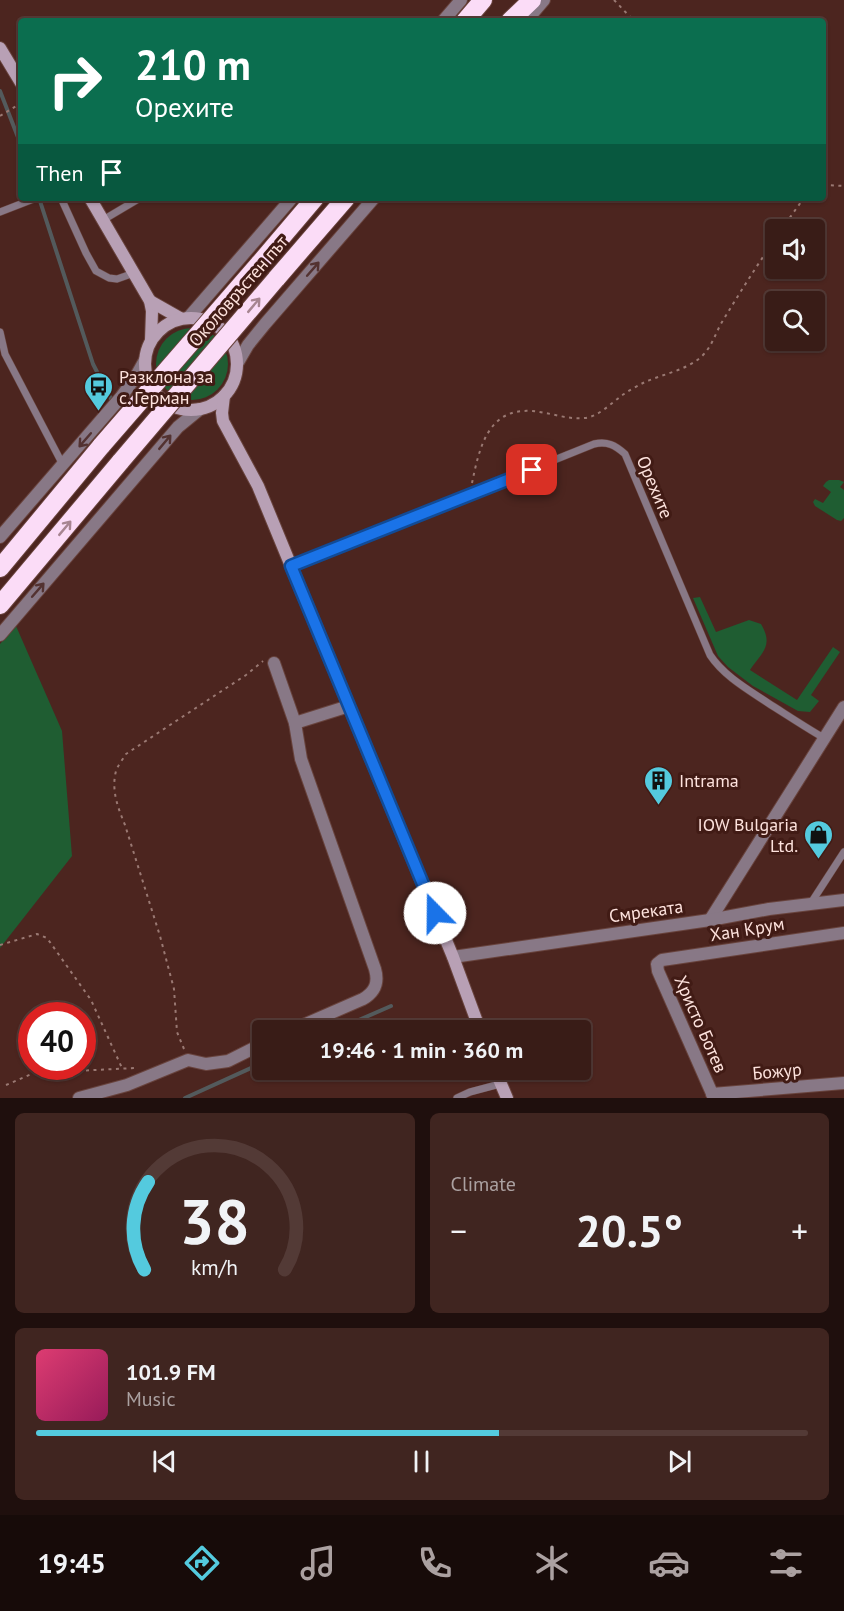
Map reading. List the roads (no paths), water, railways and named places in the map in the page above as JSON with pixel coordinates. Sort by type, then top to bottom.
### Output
[{"type":"highway","points":[[462,18],[476,0]]},
{"type":"highway","points":[[468,18],[483,0]]},
{"type":"highway","points":[[502,18],[517,0]]},
{"type":"highway","points":[[513,18],[532,0]]},
{"type":"highway","name":"Околовръстен път","points":[[0,568],[102,445],[312,201]]},
{"type":"highway","name":"Околовръстен път","points":[[0,605],[343,201]]},
{"type":"street","points":[[446,18],[461,0]]},
{"type":"street","points":[[529,18],[544,0]]},
{"type":"street","points":[[0,48],[18,78]]},
{"type":"street","points":[[92,201],[150,301],[151,340]]},
{"type":"street","points":[[184,318],[289,201]]},
{"type":"street","points":[[0,635],[178,427],[224,396],[234,381],[242,353],[372,201]]},
{"type":"street","points":[[150,301],[184,318]]},
{"type":"street","points":[[0,537],[122,397],[135,378],[151,340],[161,328],[184,318],[209,321],[221,328],[231,340],[237,364]]},
{"type":"street","points":[[144,360],[147,380],[159,398],[174,407],[185,410],[210,410],[223,421],[258,486],[453,957],[476,1020]]},
{"type":"street","points":[[223,421],[224,396]]},
{"type":"street","points":[[274,663],[295,723],[301,759],[377,976],[377,983],[369,995],[314,1020]]},
{"type":"street","points":[[295,723],[349,706]]},
{"type":"street","points":[[710,920],[844,707]]},
{"type":"street","name":"Смреката","points":[[453,957],[710,920],[769,909],[844,900]]},
{"type":"street","name":"Хан Крум","points":[[657,964],[662,960],[844,933]]},
{"type":"street","name":"Христо Ботев","points":[[657,964],[658,971],[713,1096]]},
{"type":"street","points":[[79,1098],[127,1085],[188,1060],[206,1064],[228,1061],[252,1049]]},
{"type":"street","points":[[499,1080],[507,1098]]},
{"type":"street","name":"Божур","points":[[713,1096],[844,1083]]},
{"type":"lane","points":[[0,212],[29,201]]},
{"type":"lane","points":[[62,201],[96,271],[109,278],[117,279],[134,273]]},
{"type":"lane","points":[[124,201],[127,206]]},
{"type":"lane","points":[[103,220],[135,201]]},
{"type":"lane","points":[[0,332],[2,354],[63,465]]},
{"type":"lane","name":"Орехите","points":[[291,566],[594,444],[602,442],[611,444],[624,454],[715,663],[751,692],[824,738]]},
{"type":"lane","points":[[809,905],[844,852]]},
{"type":"lane","points":[[457,1098],[500,1084]]},
{"type":"waterway","points":[[0,91],[18,137]]},
{"type":"waterway","points":[[40,201],[93,364],[111,399]]},
{"type":"waterway","points":[[359,1020],[391,1006]]},
{"type":"waterway","points":[[185,1098],[252,1068]]},
{"type":"place","name":"Разклона за с. Герман","points":[[98,412]]},
{"type":"place","name":"Intrama","points":[[658,806]]},
{"type":"place","name":"IOW Bulgaria Ltd.","points":[[819,860]]}]
